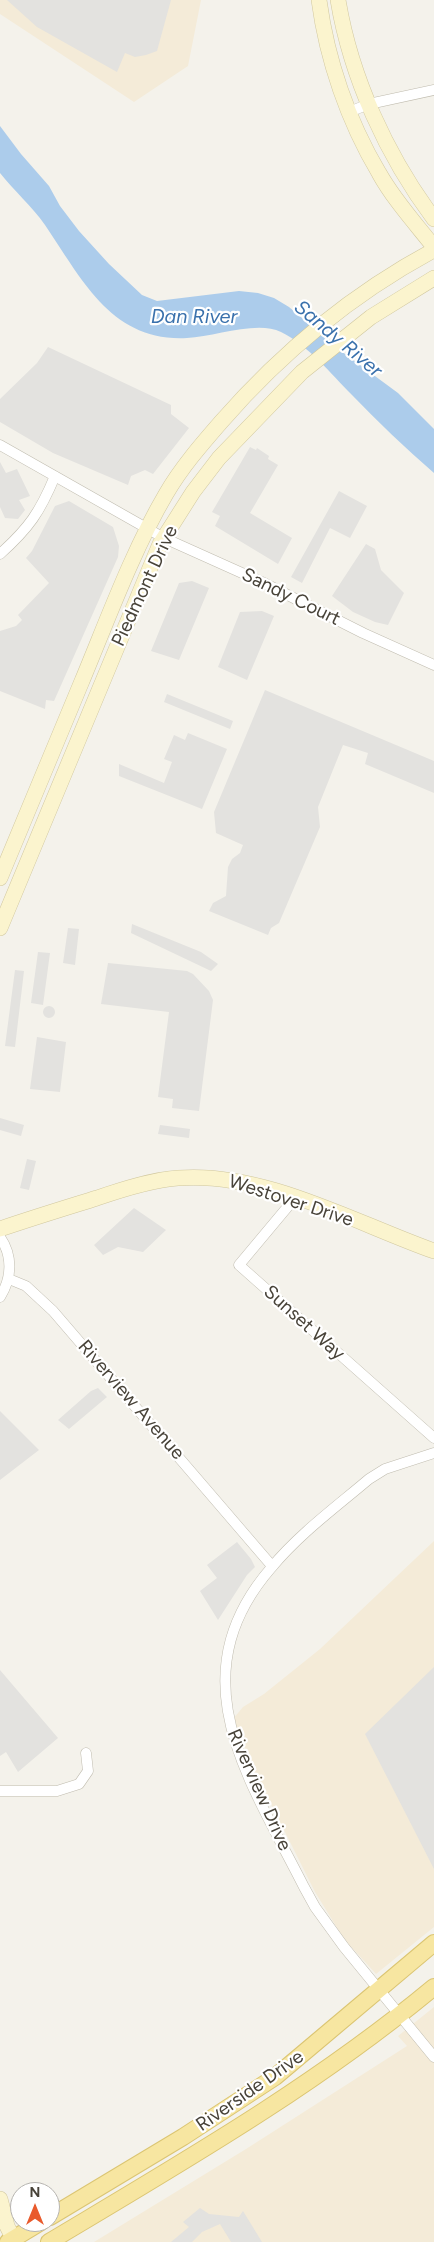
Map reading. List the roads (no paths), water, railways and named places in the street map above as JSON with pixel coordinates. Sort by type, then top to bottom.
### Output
[{"type":"main road","points":[[319,0],[327,41],[349,112],[379,174],[434,248]]},
{"type":"main road","points":[[338,0],[346,35],[370,104],[403,172],[434,219]]},
{"type":"main road","name":"Piedmont Drive","points":[[0,878],[109,614],[166,494],[186,465],[239,401],[291,349],[351,301],[392,273],[434,248]]},
{"type":"main road","name":"Piedmont Drive","points":[[0,928],[164,538],[193,492],[219,458],[264,410],[321,355],[371,317],[434,278]]},
{"type":"main road","name":"Westover Drive","points":[[0,1229],[122,1190],[178,1178],[227,1179],[294,1198],[434,1251]]},
{"type":"main road","name":"Riverside Drive","points":[[60,2211],[183,2137],[275,2077],[434,1943]]},
{"type":"main road","name":"Riverside Drive","points":[[49,2242],[247,2122],[308,2082],[434,1987]]},
{"type":"main road","points":[[0,2199],[12,2241],[26,2232]]},
{"type":"street","points":[[349,112],[370,104],[434,90]]},
{"type":"street","name":"Sandy Court","points":[[0,444],[164,538],[262,582],[363,633],[434,665]]},
{"type":"street","points":[[0,554],[21,535],[35,518],[43,505],[55,476]]},
{"type":"street","name":"Sunset Way","points":[[294,1198],[239,1265],[434,1438]]},
{"type":"street","points":[[0,1237],[9,1261],[9,1279],[0,1297]]},
{"type":"street","name":"Riverview Avenue","points":[[9,1279],[26,1286],[53,1310],[272,1566]]},
{"type":"street","name":"Riverview Drive","points":[[434,1453],[385,1469],[369,1479],[272,1566],[247,1600],[230,1638],[226,1658],[225,1681],[230,1728],[235,1746],[315,1907],[378,1989],[434,2057]]},
{"type":"street","points":[[0,1791],[57,1791],[79,1784],[88,1771],[86,1752]]},
{"type":"water","name":"Dan River","points":[[0,126],[49,186],[60,206],[79,231],[109,264],[142,295],[157,301],[239,291],[258,293],[274,298],[289,307],[341,351],[398,393],[434,429],[434,473],[382,425],[310,352],[281,332],[271,329],[248,328],[198,337],[161,337],[138,330],[118,318],[86,286],[40,218],[0,173]]},
{"type":"water label","name":"Sandy River","points":[[338,339]]}]
